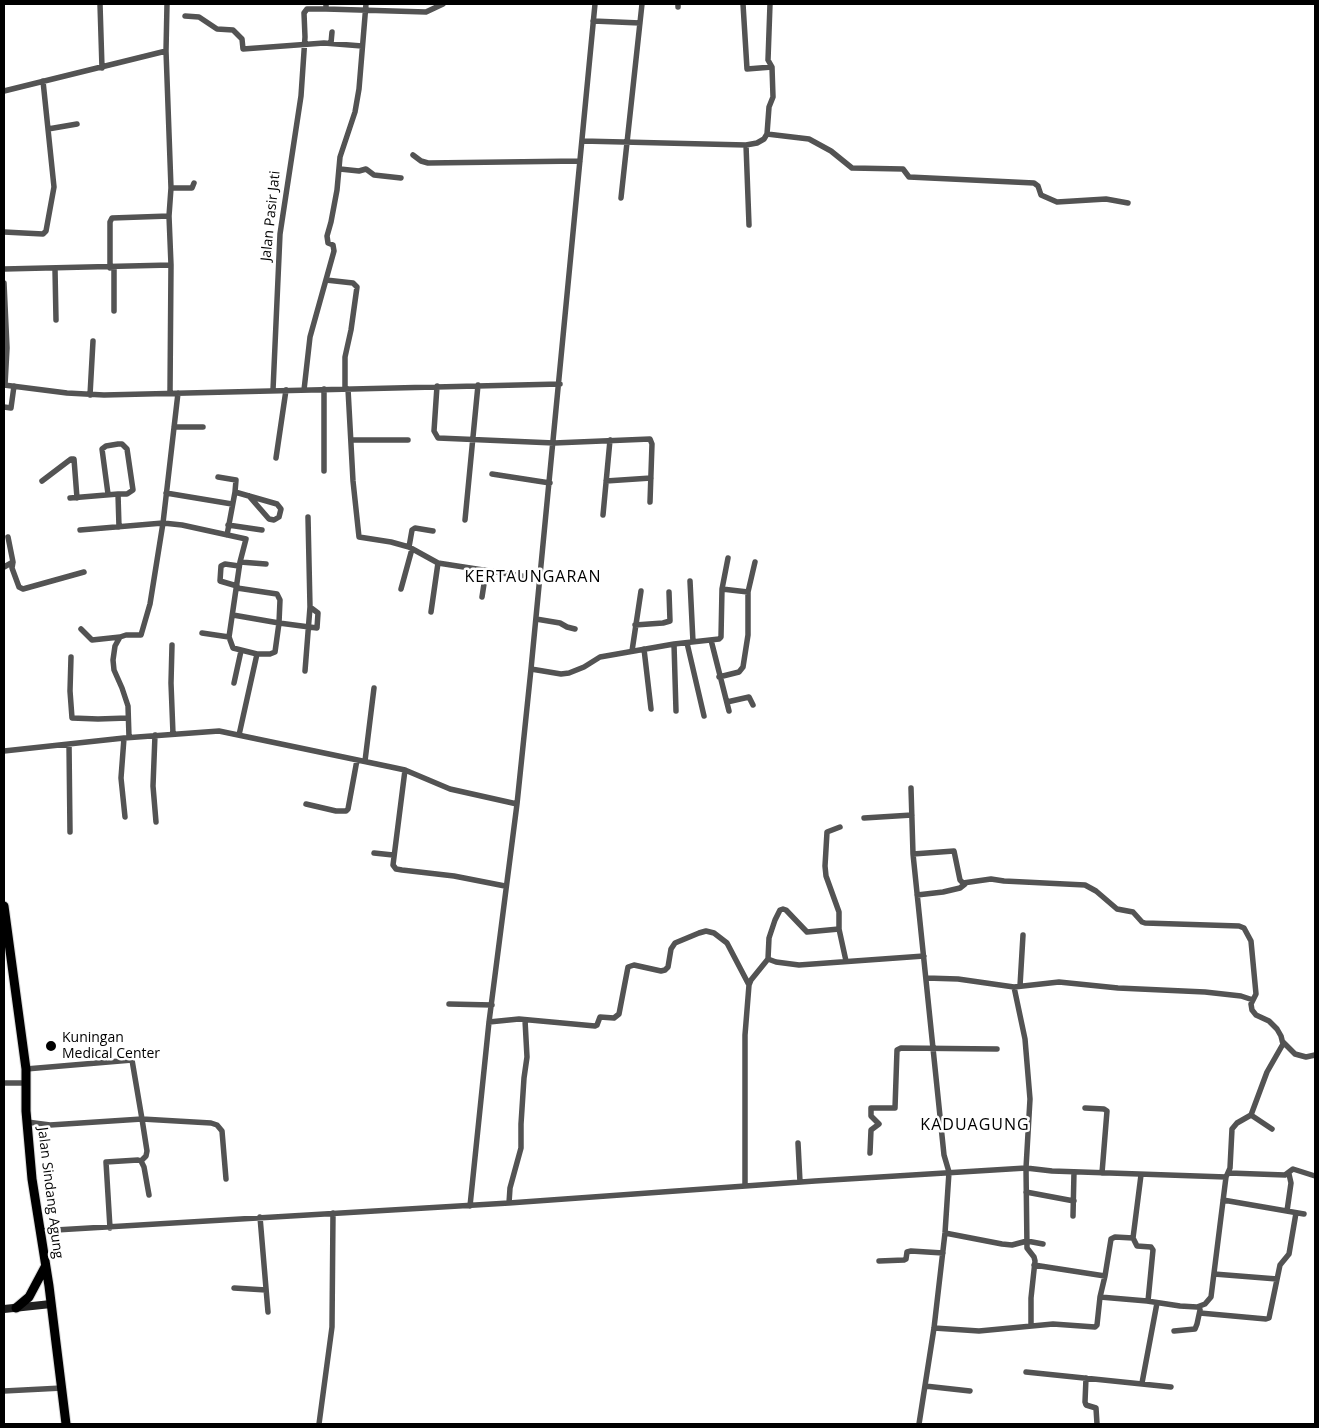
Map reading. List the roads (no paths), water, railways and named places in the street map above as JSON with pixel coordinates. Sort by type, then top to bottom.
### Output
[{"type":"main road","name":"Jalan Sindang Agung","points":[[4,906],[26,1069],[27,1122],[32,1179],[51,1304],[66,1424]]},
{"type":"main road","points":[[16,1308],[28,1297],[45,1268]]},
{"type":"main road","points":[[4,1309],[51,1304]]},
{"type":"street","points":[[100,4],[102,68]]},
{"type":"street","points":[[167,4],[166,51],[171,188],[169,216],[171,265],[170,394]]},
{"type":"street","points":[[326,6],[378,7],[426,12],[443,4]]},
{"type":"street","points":[[470,1206],[489,1022],[517,804],[541,579],[595,4]]},
{"type":"street","points":[[621,198],[642,4]]},
{"type":"street","points":[[743,4],[747,69],[772,67]]},
{"type":"street","points":[[582,141],[746,145],[757,144],[764,140],[767,134],[769,107],[773,97],[772,67],[768,60],[770,4]]},
{"type":"street","name":"Jalan Pasir Jati","points":[[272,390],[280,234],[300,96],[305,37],[304,12],[307,9],[326,6]]},
{"type":"street","points":[[304,390],[310,337],[334,251],[333,245],[328,243],[327,236],[340,169],[340,157],[355,112],[358,96],[365,7]]},
{"type":"street","points":[[185,16],[199,17],[217,29],[233,30],[242,39],[243,49],[331,44],[362,46]]},
{"type":"street","points":[[593,21],[640,22]]},
{"type":"street","points":[[331,44],[332,32]]},
{"type":"street","points":[[4,91],[166,51]]},
{"type":"street","points":[[4,232],[45,233],[54,187],[43,81]]},
{"type":"street","points":[[48,129],[77,124]]},
{"type":"street","points":[[767,134],[809,140],[831,151],[852,168],[903,169],[909,177],[1034,183],[1038,186],[1041,195],[1057,202],[1106,199],[1128,203]]},
{"type":"street","points":[[746,145],[749,225]]},
{"type":"street","points":[[413,155],[420,161],[428,163],[580,161]]},
{"type":"street","points":[[340,169],[359,171],[366,169],[374,175],[401,178]]},
{"type":"street","points":[[171,188],[192,188],[194,183]]},
{"type":"street","points":[[114,311],[110,222],[112,218],[169,216]]},
{"type":"street","points":[[4,269],[112,268],[171,265]]},
{"type":"street","points":[[55,269],[56,320]]},
{"type":"street","points":[[326,280],[353,283],[357,287],[351,330],[344,357],[359,537],[391,542],[410,548],[438,563],[541,579]]},
{"type":"street","points":[[4,283],[4,385],[90,395],[560,384]]},
{"type":"street","points":[[90,395],[93,341]]},
{"type":"street","points":[[4,407],[11,408],[14,386]]},
{"type":"street","points":[[437,386],[434,431],[436,436],[442,439],[554,443],[650,439],[652,444],[650,502]]},
{"type":"street","points":[[465,520],[478,386]]},
{"type":"street","points":[[324,389],[324,471]]},
{"type":"street","points":[[276,458],[286,390]]},
{"type":"street","points":[[81,629],[92,640],[126,635],[140,636],[142,634],[150,604],[163,523],[178,393]]},
{"type":"street","points":[[174,427],[203,427]]},
{"type":"street","points":[[351,440],[408,440]]},
{"type":"street","points":[[602,515],[610,440]]},
{"type":"street","points":[[70,498],[127,494],[133,490],[127,449],[122,444],[106,446],[102,449],[108,494]]},
{"type":"street","points":[[42,481],[71,460],[74,460],[77,498]]},
{"type":"street","points":[[492,474],[550,483]]},
{"type":"street","points":[[218,477],[236,480],[227,535]]},
{"type":"street","points":[[606,481],[651,478]]},
{"type":"street","points":[[166,492],[232,504]]},
{"type":"street","points":[[235,492],[249,496],[277,504],[281,509],[279,517],[274,520],[269,518],[249,496]]},
{"type":"street","points":[[118,494],[119,527]]},
{"type":"street","points":[[305,671],[310,607],[308,517]]},
{"type":"street","points":[[80,530],[163,523],[246,539]]},
{"type":"street","points":[[228,525],[262,530]]},
{"type":"street","points":[[248,528],[240,564],[237,587],[233,615],[229,637],[233,648],[241,651],[257,654],[275,652],[280,600],[277,594],[237,587],[222,582],[220,578],[222,564],[240,564],[266,564]]},
{"type":"street","points":[[401,589],[412,530],[415,528],[433,531]]},
{"type":"street","points":[[8,537],[12,568],[20,587],[23,589],[84,572]]},
{"type":"street","points":[[531,669],[561,674],[569,673],[584,667],[600,657],[674,644],[719,639],[721,637],[722,589],[728,558]]},
{"type":"street","points":[[4,567],[12,562]]},
{"type":"street","points":[[720,677],[739,672],[743,667],[748,636],[748,592],[754,562]]},
{"type":"street","points":[[431,612],[438,563]]},
{"type":"street","points":[[482,597],[486,571]]},
{"type":"street","points":[[690,581],[690,642],[704,716]]},
{"type":"street","points":[[722,589],[748,592]]},
{"type":"street","points":[[632,651],[641,591]]},
{"type":"street","points":[[635,625],[670,621],[669,592]]},
{"type":"street","points":[[233,615],[320,628],[318,613],[310,607]]},
{"type":"street","points":[[536,619],[560,623],[567,628],[575,628]]},
{"type":"street","points":[[202,633],[229,637]]},
{"type":"street","points":[[120,637],[115,646],[113,667],[125,696],[128,718],[121,778],[125,817]]},
{"type":"street","points":[[711,640],[729,712]]},
{"type":"street","points":[[674,644],[676,711]]},
{"type":"street","points":[[172,645],[170,683],[172,734]]},
{"type":"street","points":[[644,649],[651,709]]},
{"type":"street","points":[[234,683],[241,651]]},
{"type":"street","points":[[239,734],[257,654]]},
{"type":"street","points":[[71,657],[70,698],[72,718],[98,720],[128,718]]},
{"type":"street","points":[[365,761],[374,688]]},
{"type":"street","points":[[727,702],[749,697],[753,705]]},
{"type":"street","points":[[4,751],[126,737],[211,731],[239,734],[405,770],[450,789],[517,804]]},
{"type":"street","points":[[155,735],[153,793],[156,822]]},
{"type":"street","points":[[70,744],[70,832]]},
{"type":"street","points":[[306,804],[336,811],[348,809],[357,760]]},
{"type":"street","points":[[405,770],[393,855],[393,865],[396,869],[454,876],[505,886]]},
{"type":"street","points":[[911,788],[913,854],[932,1049],[944,1155],[948,1172],[943,1253],[934,1328],[919,1424]]},
{"type":"street","points":[[864,818],[912,815]]},
{"type":"street","points":[[840,827],[827,832],[825,866],[839,912],[839,929],[846,961]]},
{"type":"street","points":[[913,854],[954,851],[960,880],[965,884]]},
{"type":"street","points":[[374,853],[393,855]]},
{"type":"street","points":[[917,895],[951,890],[965,884],[991,879],[1010,882],[1081,884],[1096,891],[1117,909],[1133,912],[1145,923],[1239,926],[1244,928],[1251,941],[1256,994],[1251,1004],[1252,1010],[1256,1015],[1268,1021],[1277,1029],[1283,1042],[1295,1054],[1315,1055]]},
{"type":"street","points":[[745,1186],[745,1035],[749,985],[768,959],[769,938],[780,910],[786,910],[808,932],[839,929]]},
{"type":"street","points":[[489,1022],[525,1020],[595,1026],[600,1017],[616,1017],[619,1014],[628,967],[634,965],[665,970],[668,968],[671,949],[675,943],[706,931],[714,933],[727,943],[749,985]]},
{"type":"street","points":[[1023,936],[1017,986],[1028,1061],[1030,1099],[1026,1192],[1027,1241],[1029,1252],[1034,1257],[1031,1326]]},
{"type":"street","points":[[768,959],[799,965],[924,956]]},
{"type":"street","points":[[926,978],[958,979],[1017,986],[1059,982],[1118,988],[1205,992],[1241,996],[1253,1000]]},
{"type":"street","points":[[449,1004],[492,1005]]},
{"type":"street","points":[[509,1203],[510,1188],[521,1148],[524,1073],[528,1051],[525,1020]]},
{"type":"street","points":[[1174,1331],[1194,1329],[1200,1309],[1211,1297],[1232,1129],[1237,1123],[1251,1115],[1267,1072],[1281,1049],[1283,1042]]},
{"type":"street","points":[[870,1153],[871,1130],[879,1124],[871,1116],[871,1108],[895,1108],[898,1050],[901,1048],[996,1049]]},
{"type":"street","points":[[26,1069],[132,1060],[146,1140],[146,1156],[141,1162]]},
{"type":"street","points":[[4,1083],[26,1083]]},
{"type":"street","points":[[1085,1108],[1104,1109],[1107,1111],[1102,1173]]},
{"type":"street","points":[[1251,1115],[1272,1129]]},
{"type":"street","points":[[27,1122],[58,1125],[142,1119],[211,1123],[217,1125],[222,1131],[226,1179]]},
{"type":"street","points":[[798,1143],[800,1182]]},
{"type":"street","points":[[110,1228],[106,1162],[138,1160],[141,1162],[144,1167],[149,1195]]},
{"type":"street","points":[[39,1231],[470,1206],[1026,1168],[1141,1175],[1289,1174]]},
{"type":"street","points":[[1289,1174],[1293,1169],[1315,1176]]},
{"type":"street","points":[[1073,1216],[1074,1172]]},
{"type":"street","points":[[1287,1211],[1292,1183],[1289,1174]]},
{"type":"street","points":[[1141,1175],[1133,1238],[1137,1246],[1151,1247],[1153,1250],[1148,1301]]},
{"type":"street","points":[[1026,1192],[1074,1201]]},
{"type":"street","points":[[1223,1200],[1304,1214]]},
{"type":"street","points":[[319,1424],[332,1327],[333,1213]]},
{"type":"street","points":[[1100,1297],[1148,1301],[1268,1319],[1280,1265],[1289,1254],[1296,1213]]},
{"type":"street","points":[[260,1217],[268,1312]]},
{"type":"street","points":[[945,1233],[1007,1245],[1027,1241],[1043,1244]]},
{"type":"street","points":[[934,1328],[979,1331],[1053,1324],[1095,1326],[1097,1325],[1100,1297],[1111,1239],[1115,1237],[1133,1238]]},
{"type":"street","points":[[878,1260],[904,1260],[906,1259],[907,1252],[911,1251],[943,1253]]},
{"type":"street","points":[[1034,1265],[1105,1276]]},
{"type":"street","points":[[1214,1274],[1277,1279]]},
{"type":"street","points":[[234,1288],[266,1290]]},
{"type":"street","points":[[1142,1383],[1157,1303]]},
{"type":"street","points":[[1026,1372],[1171,1387]]},
{"type":"street","points":[[1086,1378],[1085,1402],[1086,1405],[1096,1408],[1097,1424]]},
{"type":"street","points":[[925,1386],[970,1391]]},
{"type":"street","points":[[4,1391],[62,1388]]},
{"type":"place","name":"Kuningan Medical Center","points":[[51,1046]]},
{"type":"district","name":"KERTAUNGARAN","points":[[533,577]]},
{"type":"district","name":"KADUAGUNG","points":[[975,1125]]}]
